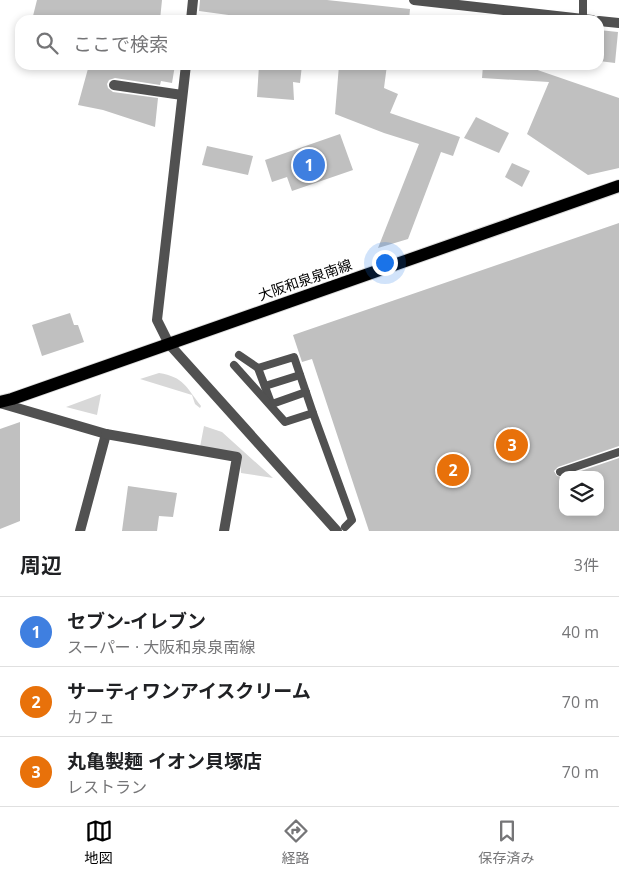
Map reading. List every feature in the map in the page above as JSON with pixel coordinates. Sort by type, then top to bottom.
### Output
[{"type":"main road","name":"大阪和泉泉南線","points":[[0,402],[619,186]]},
{"type":"street","points":[[192,15],[193,0]]},
{"type":"street","points":[[414,0],[544,15]]},
{"type":"street","points":[[604,22],[619,23]]},
{"type":"street","points":[[185,70],[157,320],[169,344],[341,529]]},
{"type":"street","points":[[114,85],[182,95]]},
{"type":"street","points":[[0,402],[106,434],[237,457],[224,531]]},
{"type":"street","points":[[80,531],[106,434]]},
{"type":"lane","points":[[583,0],[587,15]]},
{"type":"lane","points":[[239,355],[258,368],[273,406]]},
{"type":"lane","points":[[258,368],[294,357],[352,520],[341,529]]},
{"type":"lane","points":[[234,365],[273,406],[285,422],[313,413]]},
{"type":"lane","points":[[265,386],[300,374]]},
{"type":"lane","points":[[273,406],[306,392]]},
{"type":"lane","points":[[563,471],[619,452]]},
{"type":"shaded area","points":[[159,373],[174,377],[184,384],[201,406],[200,408],[195,404],[192,395],[140,379]]},
{"type":"shaded area","points":[[101,394],[97,415],[66,407]]},
{"type":"shaded area","points":[[204,426],[222,432],[273,478],[241,473],[240,457],[200,447]]},
{"type":"building","points":[[37,0],[162,0],[160,15],[33,15]]},
{"type":"building","points":[[200,0],[327,0],[410,9],[409,15],[228,15],[199,11]]},
{"type":"building","points":[[604,31],[618,32],[615,63],[604,62]]},
{"type":"building","points":[[88,70],[174,70],[172,83],[161,81],[160,85],[115,78],[109,80],[107,84],[108,88],[113,92],[158,98],[155,127],[103,110],[78,105]]},
{"type":"building","points":[[259,70],[301,70],[300,83],[293,82],[294,100],[257,97]]},
{"type":"building","points":[[339,70],[386,70],[384,88],[398,94],[390,113],[460,137],[453,156],[441,152],[408,239],[378,248],[419,144],[335,114]]},
{"type":"building","points":[[483,70],[538,70],[619,98],[619,168],[588,175],[527,134],[549,82],[482,78]]},
{"type":"building","points":[[476,117],[509,133],[499,153],[464,138]]},
{"type":"building","points":[[340,134],[353,170],[292,191],[287,177],[272,182],[265,160]]},
{"type":"building","points":[[207,146],[253,156],[248,175],[202,165]]},
{"type":"building","points":[[512,163],[530,171],[522,187],[505,177]]},
{"type":"building","points":[[619,223],[619,446],[558,467],[554,471],[559,476],[559,516],[604,516],[604,471],[581,471],[619,458],[619,531],[369,531],[312,359],[302,362],[293,335]]},
{"type":"building","points":[[70,313],[74,325],[78,325],[84,342],[42,356],[32,325]]},
{"type":"building","points":[[20,422],[20,521],[0,529],[0,429]]},
{"type":"building","points":[[128,486],[177,493],[173,517],[159,516],[157,531],[122,531]]},
{"type":"place","name":"セブン-イレブン","points":[[309,165]]},
{"type":"place","name":"丸亀製麺 イオン貝塚店","points":[[512,445]]},
{"type":"place","name":"サーティワンアイスクリーム","points":[[453,470]]}]
